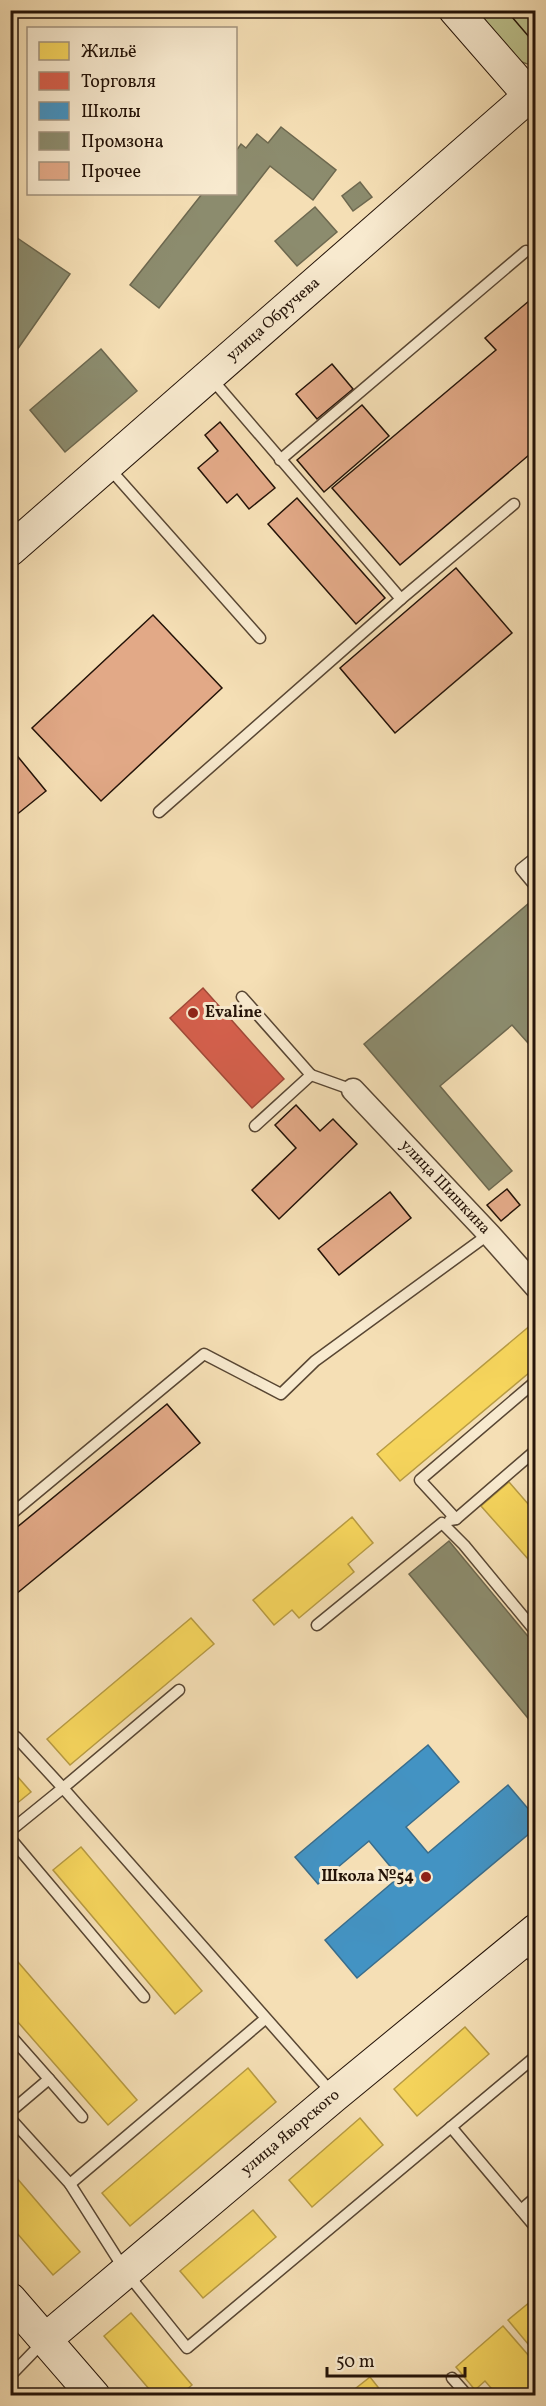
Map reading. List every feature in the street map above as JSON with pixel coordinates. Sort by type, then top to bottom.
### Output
[{"type":"main road","points":[[455,10],[534,96]]},
{"type":"main road","name":"улица Обручева","points":[[10,550],[534,96]]},
{"type":"main road","name":"улица Яворского","points":[[46,2339],[334,2096],[530,1944]]},
{"type":"main road","points":[[10,2299],[94,2396]]},
{"type":"street","name":"улица Шишкина","points":[[353,1090],[536,1287]]},
{"type":"lane","points":[[280,460],[526,251]]},
{"type":"lane","points":[[209,377],[400,599]]},
{"type":"lane","points":[[107,466],[260,638]]},
{"type":"lane","points":[[159,812],[400,599],[514,504]]},
{"type":"lane","points":[[536,857],[521,870],[536,887]]},
{"type":"lane","points":[[242,997],[311,1075],[353,1090]]},
{"type":"lane","points":[[255,1126],[311,1075]]},
{"type":"lane","points":[[10,1515],[204,1354],[281,1394],[315,1361],[489,1234]]},
{"type":"lane","points":[[456,1519],[420,1480],[536,1381]]},
{"type":"lane","points":[[317,1625],[442,1523],[456,1519],[536,1450]]},
{"type":"lane","points":[[442,1523],[536,1632]]},
{"type":"lane","points":[[10,1831],[179,1690]]},
{"type":"lane","points":[[10,1742],[16,1737],[63,1788],[334,2096]]},
{"type":"lane","points":[[10,1838],[144,1997]]},
{"type":"lane","points":[[70,2184],[265,2019]]},
{"type":"lane","points":[[10,2035],[82,2117]]},
{"type":"lane","points":[[10,2118],[70,2184],[126,2272],[187,2348],[536,2056]]},
{"type":"lane","points":[[10,2112],[49,2079]]},
{"type":"lane","points":[[451,2127],[536,2228]]},
{"type":"lane","points":[[521,2210],[536,2198]]},
{"type":"lane","points":[[12,2374],[46,2339]]},
{"type":"lane","points":[[452,2378],[468,2396]]},
{"type":"green space","points":[[472,11],[527,11],[535,20],[535,64],[527,64],[510,54]]},
{"type":"building: Жильё","points":[[532,1324],[536,1329],[536,1367],[400,1481],[377,1454]]},
{"type":"building: Жильё","points":[[509,1482],[536,1513],[536,1568],[481,1506]]},
{"type":"building: Жильё","points":[[352,1517],[373,1543],[348,1564],[354,1572],[299,1618],[292,1610],[274,1625],[253,1600]]},
{"type":"building: Жильё","points":[[191,1618],[214,1644],[70,1765],[47,1739]]},
{"type":"building: Жильё","points":[[10,1768],[31,1792],[10,1809]]},
{"type":"building: Жильё","points":[[81,1847],[202,1991],[175,2014],[53,1870]]},
{"type":"building: Жильё","points":[[12,1955],[137,2100],[108,2125],[10,2013]]},
{"type":"building: Жильё","points":[[465,2027],[489,2054],[417,2116],[394,2089]]},
{"type":"building: Жильё","points":[[248,2068],[276,2102],[130,2226],[102,2193]]},
{"type":"building: Жильё","points":[[360,2118],[383,2145],[312,2207],[289,2180]]},
{"type":"building: Жильё","points":[[10,2170],[80,2252],[53,2275],[10,2225]]},
{"type":"building: Жильё","points":[[253,2210],[276,2237],[203,2298],[180,2271]]},
{"type":"building: Жильё","points":[[536,2297],[536,2337],[528,2344],[508,2320]]},
{"type":"building: Жильё","points":[[131,2313],[192,2385],[179,2396],[155,2396],[104,2336]]},
{"type":"building: Жильё","points":[[503,2326],[536,2364],[536,2396],[498,2396],[485,2381],[475,2390],[456,2367]]},
{"type":"building: Жильё","points":[[370,2377],[385,2396],[346,2396]]},
{"type":"building: Торговля","points":[[203,988],[284,1079],[252,1108],[170,1018]]},
{"type":"building: Школы","points":[[428,1745],[459,1782],[406,1827],[428,1853],[508,1785],[536,1818],[536,1828],[357,1978],[325,1940],[399,1877],[369,1841],[318,1884],[295,1857]]},
{"type":"building: Промзона","points":[[281,127],[336,170],[313,200],[270,166],[159,308],[130,285],[201,195],[237,195],[237,150],[241,144],[246,148],[257,134],[268,143]]},
{"type":"building: Промзона","points":[[360,182],[372,197],[353,211],[342,196]]},
{"type":"building: Промзона","points":[[315,207],[337,232],[297,266],[275,241]]},
{"type":"building: Промзона","points":[[10,233],[70,274],[10,360]]},
{"type":"building: Промзона","points":[[101,349],[137,391],[65,452],[30,410]]},
{"type":"building: Промзона","points":[[529,903],[536,910],[536,1052],[512,1025],[440,1086],[512,1171],[489,1190],[364,1044]]},
{"type":"building: Промзона","points":[[449,1541],[536,1646],[536,1728],[409,1574]]},
{"type":"building: Прочее","points":[[536,295],[536,449],[400,565],[332,488],[496,350],[485,338]]},
{"type":"building: Прочее","points":[[332,364],[353,389],[317,419],[296,394]]},
{"type":"building: Прочее","points":[[362,405],[389,436],[324,492],[297,460]]},
{"type":"building: Прочее","points":[[220,422],[275,488],[249,509],[237,494],[227,503],[198,468],[218,451],[205,435]]},
{"type":"building: Прочее","points":[[297,498],[385,598],[356,624],[268,524]]},
{"type":"building: Прочее","points":[[456,568],[512,633],[395,733],[340,668]]},
{"type":"building: Прочее","points":[[153,615],[222,688],[101,801],[32,728]]},
{"type":"building: Прочее","points":[[10,747],[46,791],[10,820]]},
{"type":"building: Прочее","points":[[296,1105],[320,1131],[333,1119],[357,1144],[279,1219],[252,1190],[296,1148],[275,1125]]},
{"type":"building: Прочее","points":[[507,1189],[520,1205],[501,1221],[487,1205]]},
{"type":"building: Прочее","points":[[390,1192],[411,1218],[339,1275],[318,1249]]},
{"type":"building: Прочее","points":[[167,1404],[200,1443],[10,1599],[10,1533]]},
{"type":"tram line","points":[[506,10],[536,45]]},
{"type":"place","name":"Evaline","points":[[193,1013]]},
{"type":"place","name":"Школа №54","points":[[426,1877]]}]
